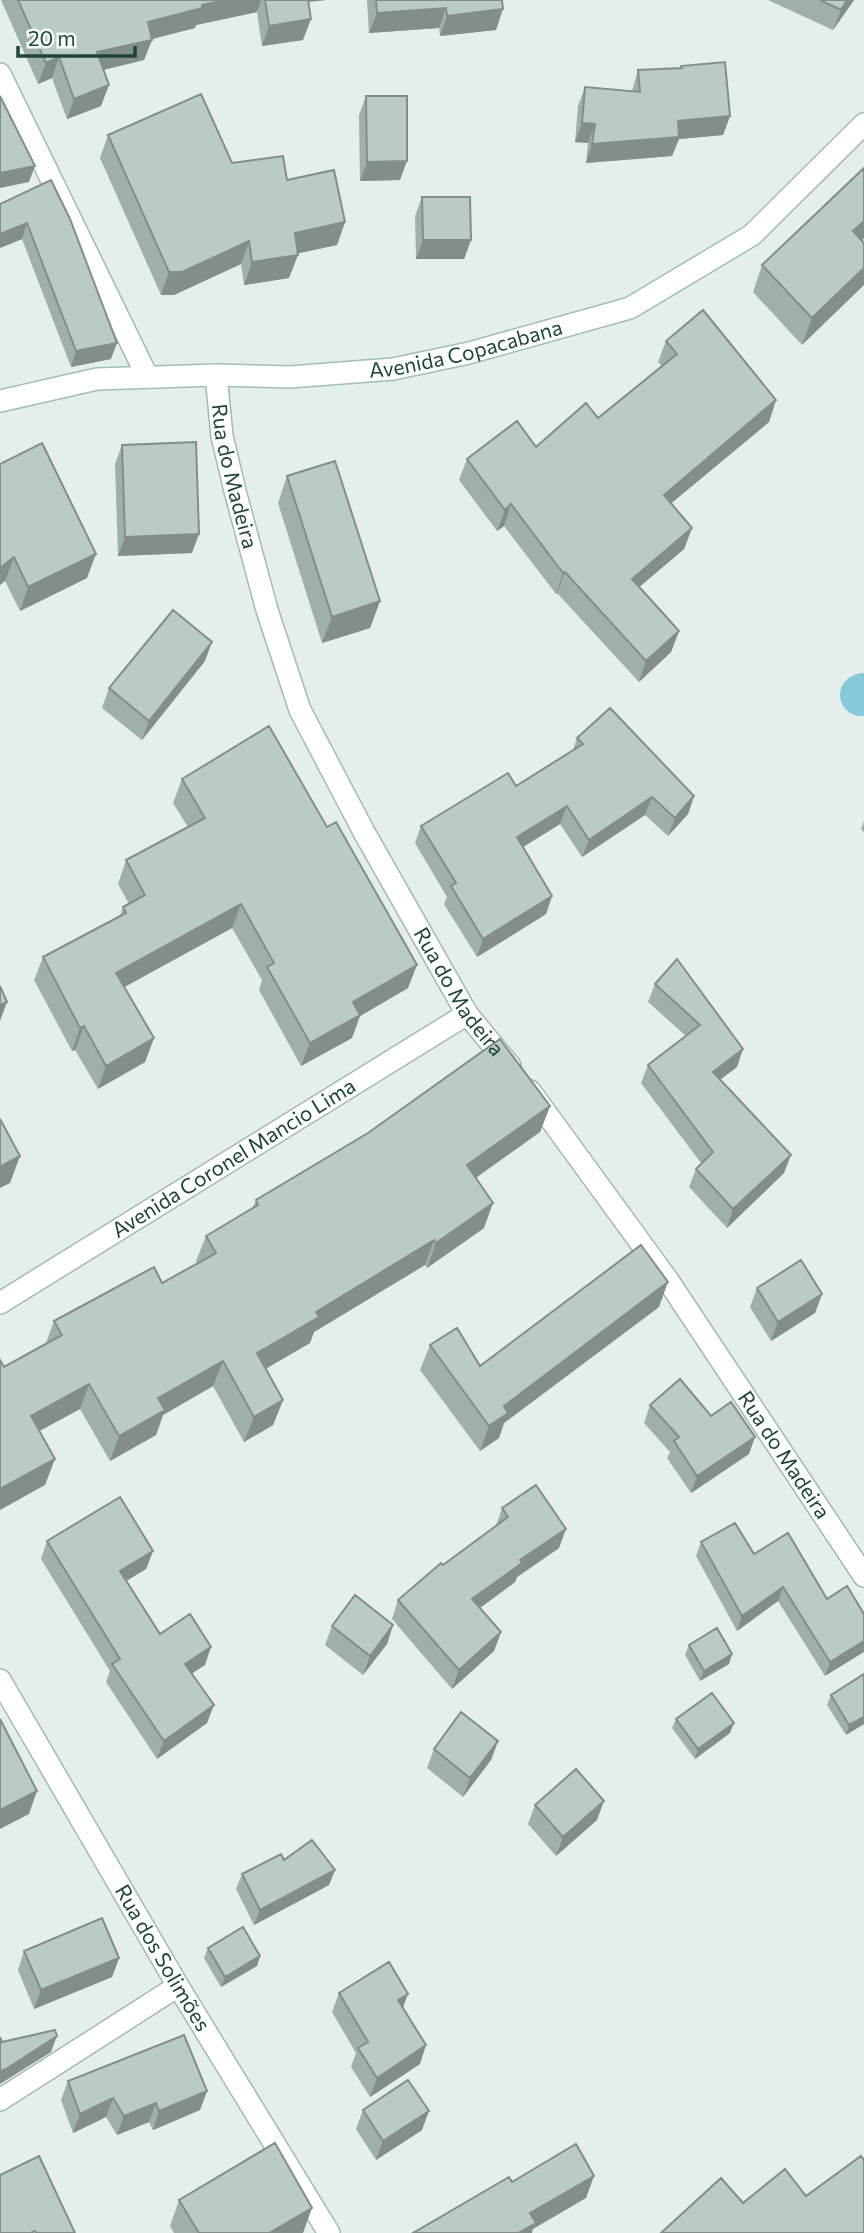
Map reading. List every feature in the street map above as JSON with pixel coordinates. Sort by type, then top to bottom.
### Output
[{"type":"street","points":[[0,74],[147,376]]},
{"type":"street","name":"Avenida Copacabana","points":[[0,401],[97,379],[216,375],[290,377],[393,369],[469,353],[629,307],[752,235],[864,124]]},
{"type":"street","name":"Rua do Madeira","points":[[216,375],[222,436],[267,610],[300,710],[364,832],[467,1013],[532,1094],[667,1279],[864,1576]]},
{"type":"street","name":"Avenida Coronel Mancio Lima","points":[[0,1303],[467,1013]]},
{"type":"street","name":"Rua dos Solimões","points":[[0,1680],[178,1986],[329,2233]]},
{"type":"street","points":[[0,2100],[178,1986]]},
{"type":"building","points":[[18,0],[225,0],[148,22],[152,40],[97,52],[109,85],[74,99],[59,57],[46,63]]},
{"type":"building","points":[[265,0],[308,0],[311,19],[269,26]]},
{"type":"building","points":[[376,0],[502,0],[503,9],[447,16],[446,8],[377,13]]},
{"type":"building","points":[[820,0],[847,0],[841,10]]},
{"type":"building","points":[[725,62],[730,116],[678,121],[679,137],[592,144],[595,124],[582,123],[585,87],[640,92],[638,70]]},
{"type":"building","points":[[201,94],[232,163],[283,156],[287,180],[334,170],[345,222],[295,233],[298,255],[252,262],[249,241],[182,272],[169,272],[108,135]]},
{"type":"building","points":[[0,96],[35,166],[0,173]]},
{"type":"building","points":[[366,96],[407,96],[407,161],[367,162]]},
{"type":"building","points":[[864,168],[864,221],[853,231],[864,243],[864,268],[812,318],[762,265]]},
{"type":"building","points":[[51,180],[70,219],[117,343],[76,351],[27,223],[0,234],[0,204]]},
{"type":"building","points":[[422,197],[470,197],[471,240],[423,240]]},
{"type":"building","points":[[703,310],[776,400],[664,495],[692,528],[632,579],[679,631],[646,661],[565,572],[563,573],[511,504],[505,510],[467,459],[517,421],[536,447],[586,403],[598,418],[677,354],[666,341]]},
{"type":"building","points":[[196,442],[199,534],[125,537],[122,445]]},
{"type":"building","points":[[42,443],[96,554],[28,587],[14,557],[0,568],[0,464]]},
{"type":"building","points":[[335,461],[380,601],[332,617],[287,476]]},
{"type":"building","points":[[173,610],[212,642],[149,721],[109,688]]},
{"type":"building","points":[[610,708],[694,796],[675,818],[652,797],[589,840],[567,806],[517,837],[552,896],[483,939],[451,886],[456,883],[421,826],[508,773],[516,786],[583,744],[577,738]]},
{"type":"building","points":[[269,726],[327,827],[336,822],[417,965],[353,1002],[360,1015],[310,1043],[267,967],[274,963],[241,904],[116,973],[154,1038],[106,1066],[84,1026],[80,1028],[43,957],[126,913],[123,907],[145,895],[126,860],[205,818],[182,779]]},
{"type":"building","points":[[677,959],[743,1049],[713,1072],[791,1155],[733,1209],[696,1169],[713,1152],[648,1065],[700,1025],[655,984]]},
{"type":"building","points":[[0,986],[7,1002],[0,1005]]},
{"type":"building","points":[[500,1039],[550,1106],[467,1165],[493,1203],[436,1243],[434,1240],[316,1312],[319,1317],[257,1353],[283,1400],[254,1417],[223,1361],[158,1398],[165,1410],[119,1436],[89,1384],[31,1416],[55,1459],[0,1489],[0,1360],[4,1367],[62,1335],[54,1321],[154,1267],[162,1283],[216,1253],[206,1236],[258,1205],[256,1200],[368,1133]]},
{"type":"building","points":[[0,1119],[20,1156],[0,1167]]},
{"type":"building","points":[[641,1245],[668,1282],[504,1406],[508,1413],[489,1426],[430,1345],[457,1328],[480,1366]]},
{"type":"building","points":[[801,1260],[822,1294],[778,1322],[757,1288]]},
{"type":"building","points":[[680,1379],[711,1416],[731,1402],[755,1437],[697,1476],[674,1441],[679,1437],[650,1405]]},
{"type":"building","points":[[536,1485],[566,1529],[520,1560],[522,1563],[472,1599],[501,1632],[459,1670],[398,1600],[441,1563],[443,1565],[508,1517],[502,1508]]},
{"type":"building","points":[[120,1497],[153,1551],[120,1571],[160,1634],[190,1614],[211,1647],[185,1664],[214,1705],[164,1741],[112,1664],[120,1659],[47,1541]]},
{"type":"building","points":[[735,1523],[754,1554],[788,1533],[827,1599],[847,1586],[864,1614],[864,1641],[830,1662],[783,1587],[742,1616],[701,1542]]},
{"type":"building","points":[[355,1595],[393,1625],[370,1656],[332,1626]]},
{"type":"building","points":[[717,1628],[732,1654],[704,1671],[689,1645]]},
{"type":"building","points":[[864,1674],[864,1717],[849,1725],[831,1695]]},
{"type":"building","points":[[712,1693],[734,1723],[698,1749],[676,1719]]},
{"type":"building","points":[[461,1712],[498,1741],[470,1778],[434,1749]]},
{"type":"building","points":[[0,1719],[37,1791],[0,1810]]},
{"type":"building","points":[[576,1769],[604,1801],[563,1837],[535,1805]]},
{"type":"building","points":[[312,1840],[335,1870],[260,1910],[242,1874],[281,1854],[284,1860]]},
{"type":"building","points":[[102,1918],[119,1958],[41,1990],[24,1951]]},
{"type":"building","points":[[243,1927],[260,1956],[225,1977],[208,1948]]},
{"type":"building","points":[[389,1962],[408,1994],[398,2000],[426,2045],[377,2078],[358,2048],[368,2042],[339,1993]]},
{"type":"building","points":[[55,2030],[57,2036],[0,2071],[0,2037],[2,2042]]},
{"type":"building","points":[[184,2035],[207,2091],[159,2111],[156,2103],[124,2116],[113,2098],[80,2114],[68,2081]]},
{"type":"building","points":[[408,2080],[429,2111],[383,2141],[363,2110]]},
{"type":"building","points":[[275,2143],[312,2208],[269,2233],[199,2233],[179,2200]]},
{"type":"building","points":[[576,2144],[594,2176],[530,2213],[536,2223],[518,2233],[413,2233],[509,2177],[512,2182]]},
{"type":"building","points":[[39,2156],[75,2233],[0,2233],[0,2175]]},
{"type":"building","points":[[861,2156],[864,2160],[864,2233],[661,2233],[721,2178],[743,2203],[785,2169],[806,2196]]}]
